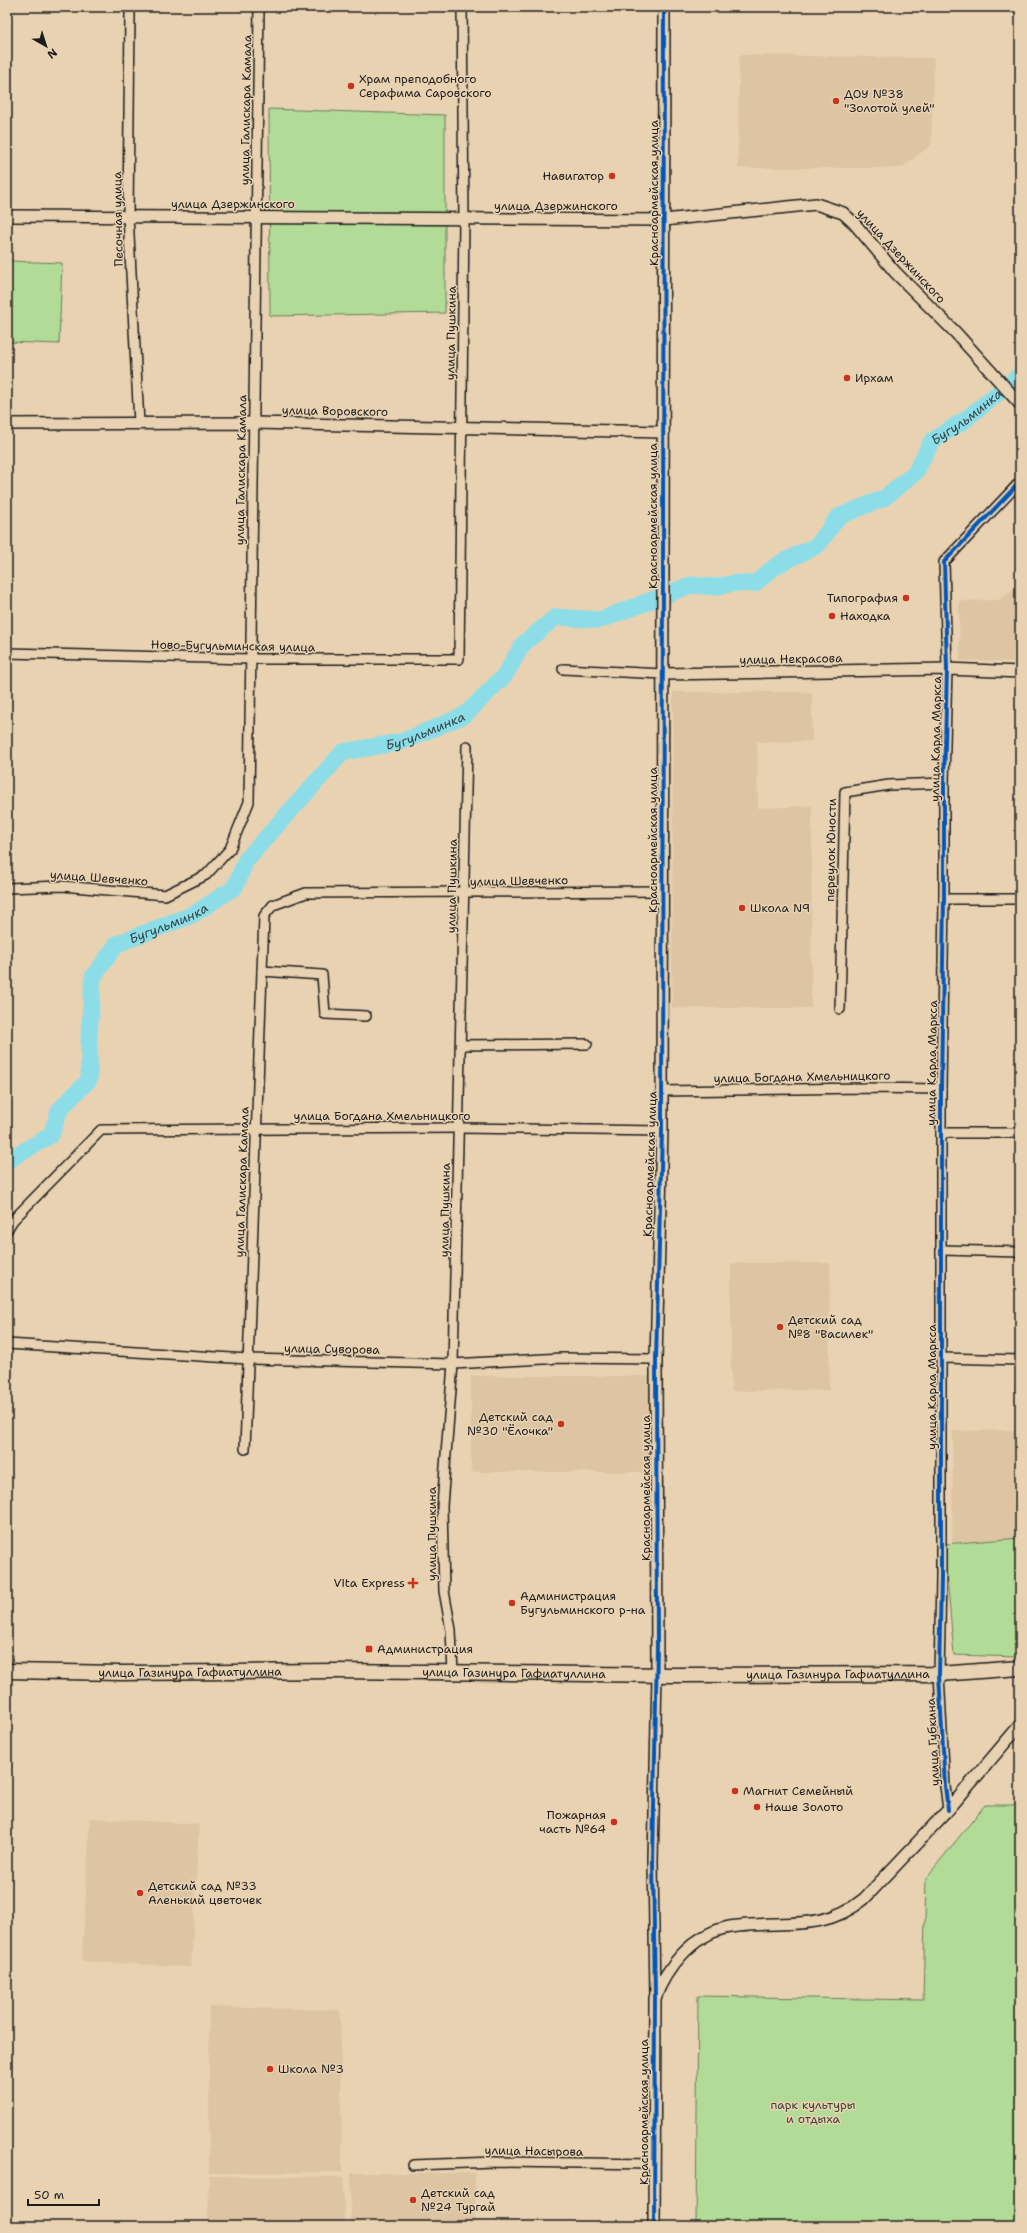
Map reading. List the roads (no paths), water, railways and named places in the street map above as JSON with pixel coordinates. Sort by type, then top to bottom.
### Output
[{"type":"main road","name":"улица Газинура Гафиатуллина","points":[[7,1671],[121,1673],[320,1671],[657,1674],[939,1674],[1020,1668]]},
{"type":"street","name":"улица Галискара Камала","points":[[165,895],[206,875],[230,849],[249,802],[259,7]]},
{"type":"street","name":"улица Пушкина","points":[[459,658],[464,219],[462,7]]},
{"type":"street","name":"Красноармейская улица","points":[[657,1674],[656,1360],[662,1131],[664,7]]},
{"type":"street","name":"Песочная улица","points":[[130,14],[128,216],[139,423]]},
{"type":"street","name":"улица Дзержинского","points":[[7,216],[664,220],[816,204],[843,213],[854,223],[895,272],[956,333],[1020,404]]},
{"type":"street","name":"улица Воровского","points":[[7,424],[254,423],[462,426],[663,432]]},
{"type":"street","name":"улица Карла Маркса","points":[[939,1674],[942,1358],[941,1089],[944,783],[947,669],[944,562],[1020,482]]},
{"type":"street","name":"Ново-Бугульминская улица","points":[[7,653],[250,659],[459,658]]},
{"type":"street","name":"улица Некрасова","points":[[562,669],[663,674],[947,669],[1020,672]]},
{"type":"street","name":"улица Пушкина","points":[[453,1673],[451,1630],[444,1591],[442,1506],[454,1364],[467,746]]},
{"type":"street","name":"переулок Юности","points":[[840,1009],[845,792],[889,785],[944,783]]},
{"type":"street","name":"улица Шевченко","points":[[7,888],[62,886],[165,895]]},
{"type":"street","name":"улица Шевченко","points":[[264,916],[273,905],[306,893],[464,894],[662,891]]},
{"type":"street","points":[[944,899],[1020,899]]},
{"type":"street","name":"улица Галискара Камала","points":[[245,1449],[264,916]]},
{"type":"street","points":[[262,971],[322,975],[325,1014],[366,1016]]},
{"type":"street","points":[[461,1045],[587,1044]]},
{"type":"street","name":"улица Богдана Хмельницкого","points":[[662,1091],[867,1088],[941,1089]]},
{"type":"street","name":"улица Богдана Хмельницкого","points":[[7,1230],[13,1220],[101,1130],[460,1128],[662,1131]]},
{"type":"street","points":[[941,1133],[1020,1133]]},
{"type":"street","points":[[942,1250],[1020,1252]]},
{"type":"street","name":"улица Суворова","points":[[7,1344],[248,1359],[454,1364],[562,1358],[656,1360]]},
{"type":"street","points":[[942,1358],[1020,1360]]},
{"type":"street","points":[[655,1998],[653,1860],[657,1674]]},
{"type":"street","name":"улица Губкина","points":[[939,1674],[945,1786],[948,1810]]},
{"type":"street","points":[[655,1998],[662,1980],[682,1955],[697,1941],[725,1928],[815,1923],[850,1910],[864,1899],[948,1810],[1020,1725]]},
{"type":"street","name":"Красноармейская улица","points":[[654,2226],[655,1998]]},
{"type":"street","name":"улица Насырова","points":[[413,2165],[494,2162],[654,2164]]},
{"type":"waterway","name":"Бугульминка","points":[[7,1161],[51,1135],[60,1109],[89,1080],[89,1035],[93,977],[117,944],[194,914],[235,887],[246,860],[343,752],[401,742],[465,715],[505,675],[523,644],[556,617],[600,620],[691,585],[715,587],[735,583],[754,584],[777,565],[818,545],[838,517],[884,498],[915,473],[932,441],[966,419],[1020,375]]},
{"type":"place","name":"Храм преподобного Серафима Саровского","points":[[351,86]]},
{"type":"place","name":"ДОУ №38 \"Золотой улей\"","points":[[836,101]]},
{"type":"place","name":"Навигатор","points":[[612,176]]},
{"type":"place","name":"Ирхам","points":[[847,378]]},
{"type":"place","name":"Типография","points":[[906,598]]},
{"type":"place","name":"Находка","points":[[832,616]]},
{"type":"place","name":"Школа N9","points":[[742,908]]},
{"type":"place","name":"Детский сад №8 \"Василек\"","points":[[780,1327]]},
{"type":"place","name":"Детский сад №30 \"Ёлочка\"","points":[[561,1424]]},
{"type":"place","name":"Vita Express","points":[[413,1583]]},
{"type":"place","name":"Администрация Бугульминского р-на","points":[[512,1603]]},
{"type":"place","name":"Администрация","points":[[369,1649]]},
{"type":"place","name":"Магнит Семейный","points":[[735,1791]]},
{"type":"place","name":"Наше Золото","points":[[757,1807]]},
{"type":"place","name":"Пожарная часть №64","points":[[614,1822]]},
{"type":"place","name":"Детский сад №33 Аленький цветочек","points":[[140,1893]]},
{"type":"place","name":"Школа №3","points":[[270,2069]]},
{"type":"place","name":"Детский сад №24 Тургай","points":[[413,2200]]},
{"type":"park label","name":"парк культуры и отдыха","points":[[813,2112]]}]
